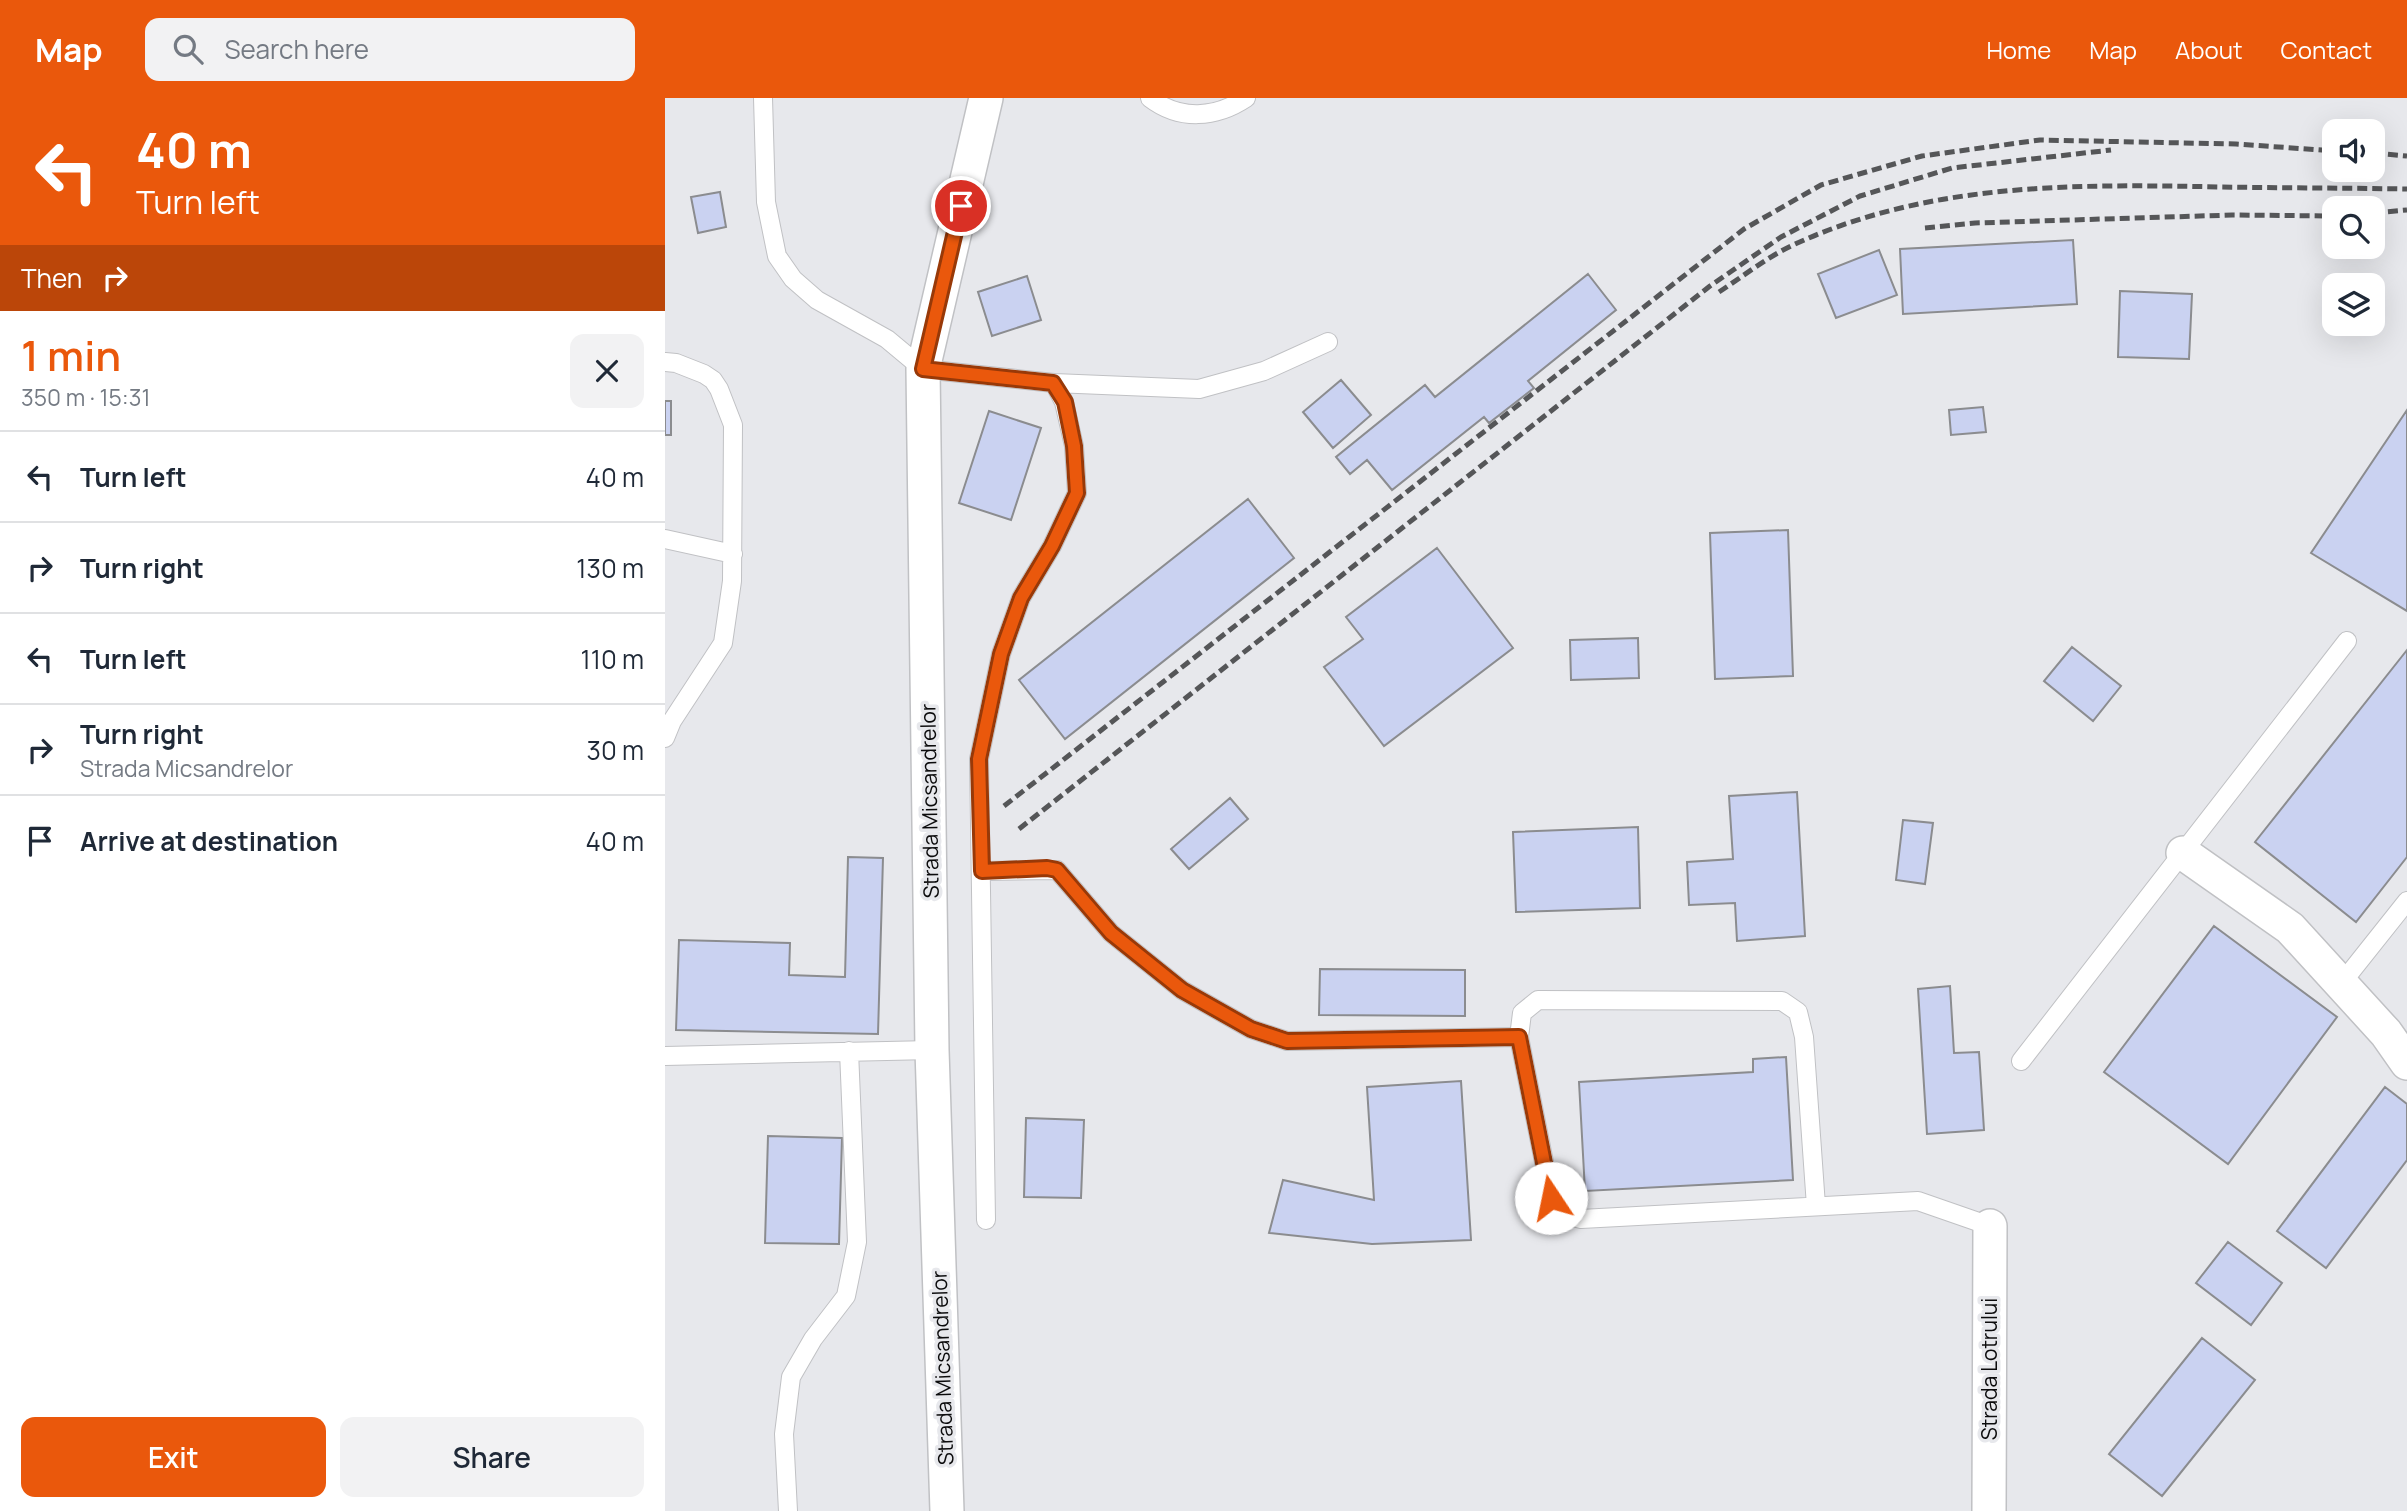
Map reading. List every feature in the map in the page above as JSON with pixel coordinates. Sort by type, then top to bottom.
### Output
[{"type":"street","name":"Strada Micsandrelor","points":[[947,1511],[932,1050],[923,369],[986,98]]},
{"type":"street","points":[[2183,853],[2290,928],[2386,1033],[2407,1063]]},
{"type":"street","name":"Strada Lotrului","points":[[1989,1511],[1990,1226]]},
{"type":"lane","points":[[763,98],[766,202],[776,256],[793,279],[817,300],[887,339],[923,369],[1053,383],[1199,389],[1264,370],[1328,342]]},
{"type":"lane","points":[[1150,98],[1174,111],[1192,115],[1211,114],[1246,98]]},
{"type":"lane","points":[[665,362],[676,363],[713,380],[733,425],[732,581],[723,643],[672,721],[665,738]]},
{"type":"lane","points":[[986,1220],[979,759],[1001,654],[1021,598],[1052,546],[1077,493],[1074,446],[1065,402],[1053,383]]},
{"type":"lane","points":[[665,539],[733,554]]},
{"type":"lane","points":[[2021,1061],[2347,641]]},
{"type":"lane","points":[[982,871],[1047,868],[1057,870],[1111,933],[1182,990],[1251,1029],[1287,1041],[1519,1037]]},
{"type":"lane","points":[[2341,984],[2407,901]]},
{"type":"lane","points":[[1816,1206],[1804,1037],[1798,1012],[1782,1001],[1538,1000],[1522,1013],[1519,1037],[1551,1198],[1561,1214],[1581,1219],[1917,1201],[1990,1226]]},
{"type":"lane","points":[[665,1056],[932,1050]]},
{"type":"lane","points":[[788,1511],[784,1433],[791,1377],[813,1339],[846,1296],[857,1242],[849,1051]]},
{"type":"building","points":[[720,192],[726,227],[698,233],[691,197]]},
{"type":"building","points":[[2073,240],[2077,304],[1903,314],[1900,249]]},
{"type":"building","points":[[1879,250],[1897,295],[1836,318],[1818,274]]},
{"type":"building","points":[[1588,274],[1616,310],[1528,381],[1534,388],[1489,423],[1484,417],[1392,490],[1367,460],[1350,474],[1336,457],[1425,385],[1435,397]]},
{"type":"building","points":[[1027,276],[1041,320],[992,336],[978,292]]},
{"type":"building","points":[[2120,291],[2192,294],[2189,359],[2118,357]]},
{"type":"building","points":[[1341,380],[1371,415],[1333,448],[1303,412]]},
{"type":"building","points":[[665,401],[671,401],[671,435],[665,435]]},
{"type":"building","points":[[1983,407],[1986,432],[1951,435],[1949,410]]},
{"type":"building","points":[[2407,410],[2407,611],[2311,553]]},
{"type":"building","points":[[989,411],[1041,428],[1011,520],[959,503]]},
{"type":"building","points":[[1248,499],[1294,558],[1065,739],[1019,680]]},
{"type":"building","points":[[1788,530],[1793,676],[1715,679],[1710,533]]},
{"type":"building","points":[[1437,548],[1513,648],[1384,746],[1324,667],[1363,639],[1346,617]]},
{"type":"building","points":[[1638,638],[1639,678],[1571,680],[1570,640]]},
{"type":"building","points":[[2072,647],[2121,686],[2093,721],[2044,681]]},
{"type":"building","points":[[2407,650],[2407,857],[2356,922],[2255,842]]},
{"type":"building","points":[[1797,792],[1805,936],[1737,941],[1735,903],[1689,905],[1687,862],[1733,859],[1729,796]]},
{"type":"building","points":[[1230,798],[1248,819],[1189,869],[1171,849]]},
{"type":"building","points":[[1903,820],[1933,823],[1925,884],[1896,880]]},
{"type":"building","points":[[1638,827],[1640,908],[1516,912],[1513,832]]},
{"type":"building","points":[[848,857],[883,858],[878,1034],[676,1030],[679,940],[790,943],[789,975],[845,977]]},
{"type":"building","points":[[2214,926],[2337,1017],[2228,1164],[2104,1072]]},
{"type":"building","points":[[1320,969],[1465,970],[1465,1016],[1319,1015]]},
{"type":"building","points":[[1950,986],[1954,1053],[1979,1052],[1984,1130],[1927,1134],[1918,989]]},
{"type":"building","points":[[1786,1057],[1793,1180],[1585,1191],[1579,1082],[1753,1072],[1753,1059]]},
{"type":"building","points":[[1461,1081],[1471,1240],[1372,1244],[1269,1233],[1283,1180],[1374,1200],[1367,1087]]},
{"type":"building","points":[[2385,1087],[2407,1104],[2407,1160],[2326,1268],[2277,1231]]},
{"type":"building","points":[[1026,1118],[1084,1120],[1081,1198],[1024,1197]]},
{"type":"building","points":[[768,1136],[842,1138],[839,1244],[765,1243]]},
{"type":"building","points":[[2228,1242],[2282,1283],[2251,1325],[2196,1283]]},
{"type":"building","points":[[2202,1338],[2255,1380],[2162,1496],[2109,1454]]},
{"type":"railway","points":[[1004,806],[1744,229],[1821,185],[1922,156],[2040,140],[2236,144],[2322,150]]},
{"type":"railway","points":[[1019,829],[1710,286],[1781,237],[1860,196],[1952,168],[2111,150]]},
{"type":"railway","points":[[2385,154],[2407,156]]},
{"type":"railway","points":[[1719,292],[1791,246],[1842,225],[1895,209],[1948,198],[2056,187],[2407,189]]},
{"type":"railway","points":[[2385,212],[2407,210]]},
{"type":"railway","points":[[1925,228],[1975,223],[2232,215],[2322,216]]},
{"type":"route","points":[[961,206],[923,369],[1053,383],[1065,402],[1074,446],[1077,493],[1052,546],[1021,598],[1001,654],[979,759],[982,871],[1047,868],[1057,870],[1111,933],[1182,990],[1251,1029],[1287,1041],[1519,1037],[1551,1198]]}]
